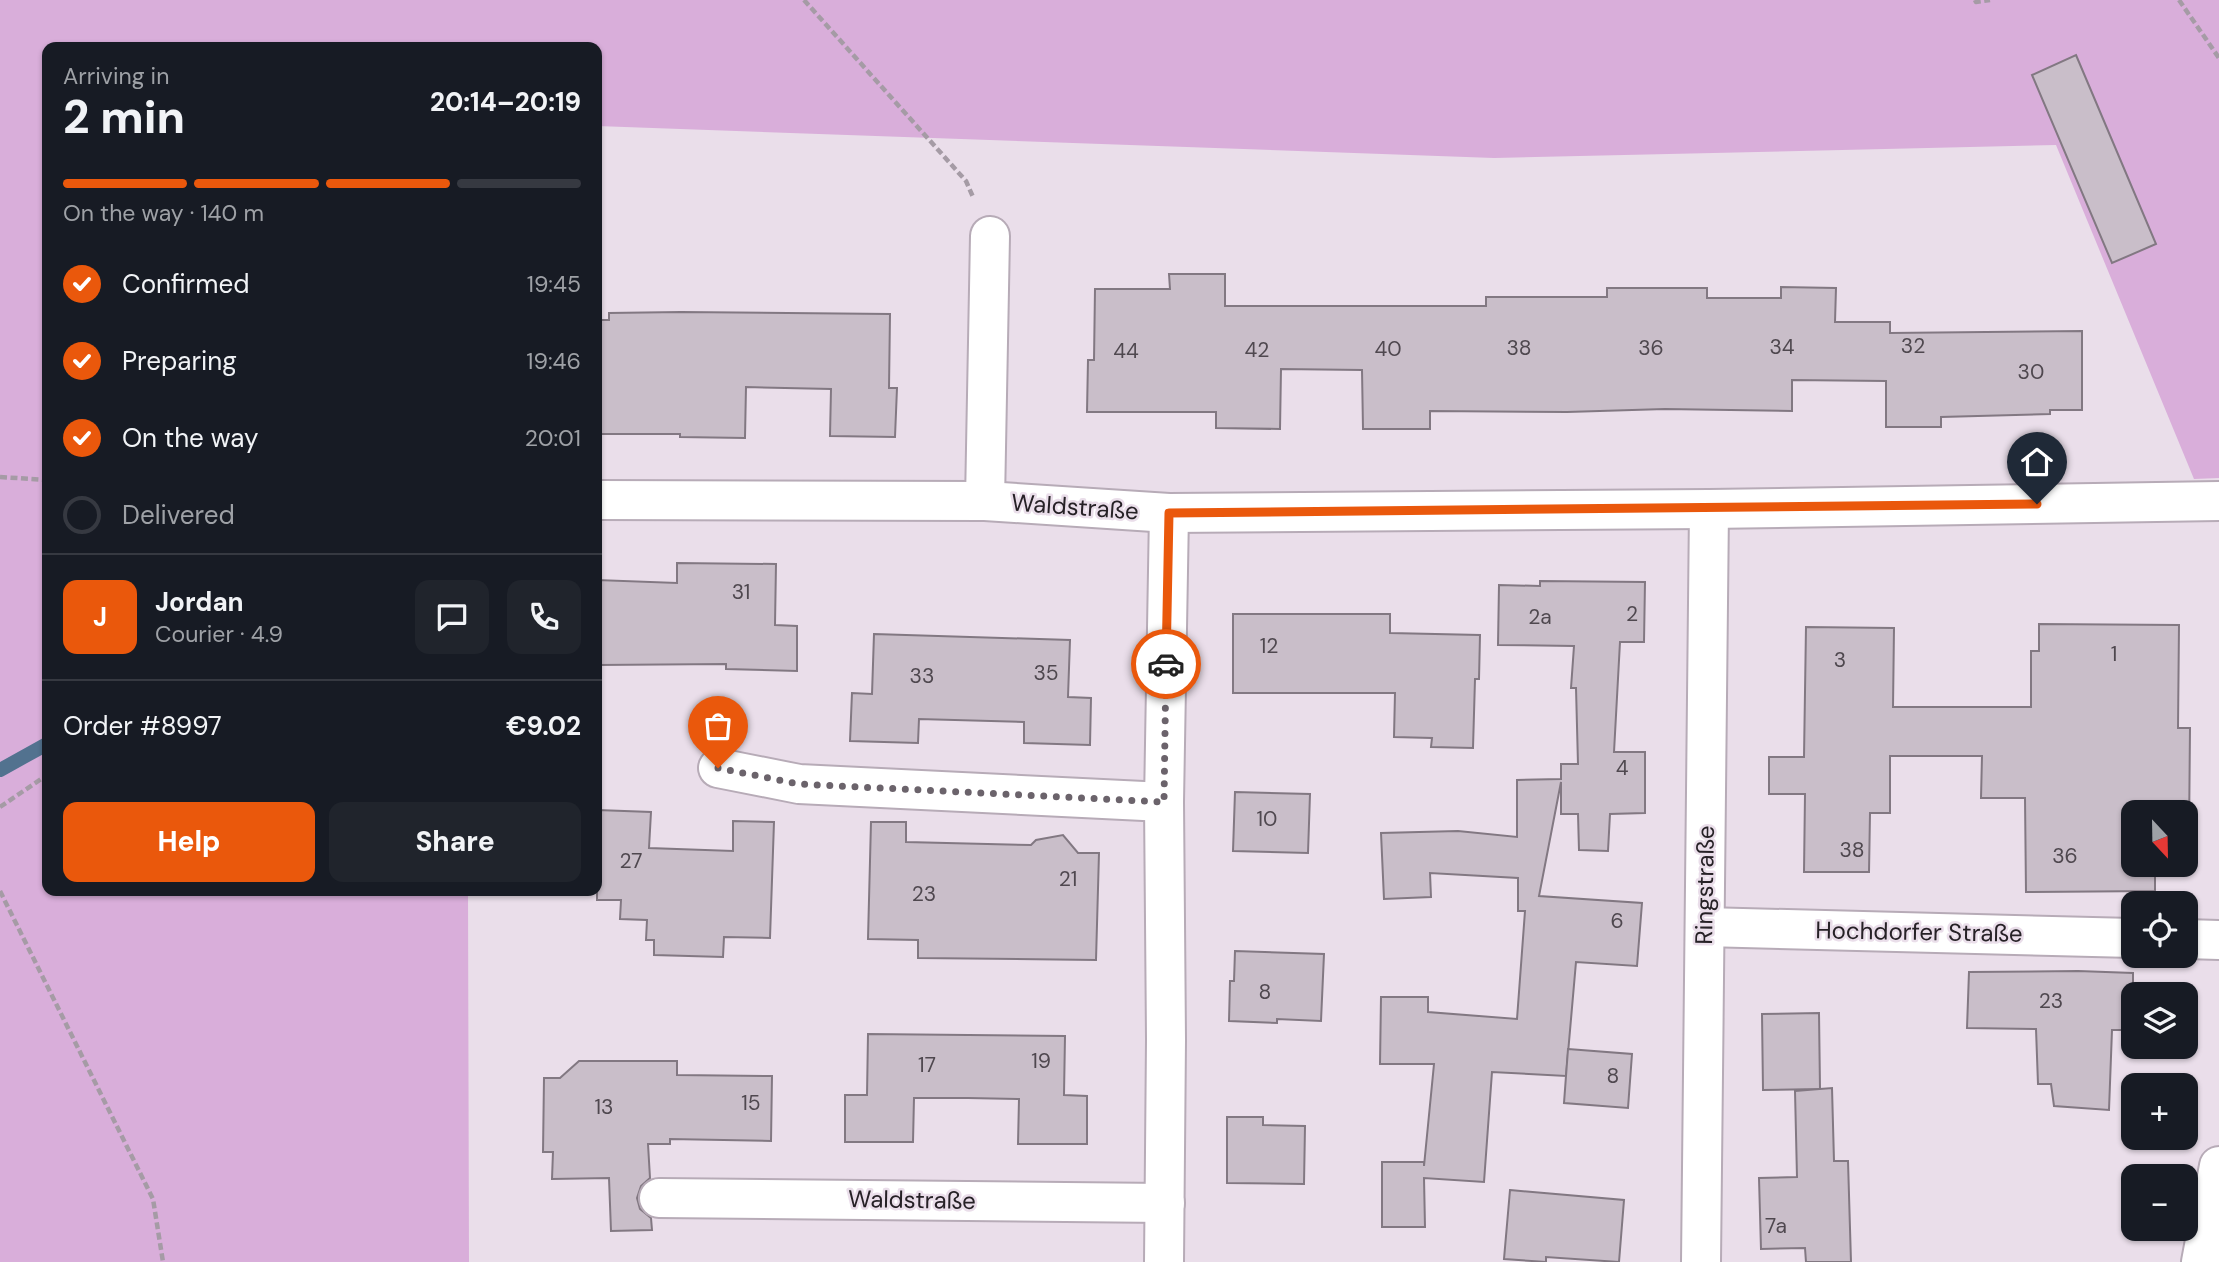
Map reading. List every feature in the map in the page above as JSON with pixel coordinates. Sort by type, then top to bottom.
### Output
[{"type":"street","name":"Waldstraße","points":[[985,501],[990,236]]},
{"type":"street","name":"Waldstraße","points":[[602,500],[985,501],[1169,513],[1164,802],[1164,1262]]},
{"type":"street","points":[[1169,513],[1709,509],[2219,501]]},
{"type":"street","name":"Ringstraße","points":[[1701,1262],[1709,509]]},
{"type":"street","points":[[718,768],[799,784],[1164,802]]},
{"type":"street","name":"Hochdorfer Straße","points":[[1705,927],[2121,938]]},
{"type":"street","points":[[2198,939],[2219,940]]},
{"type":"street","points":[[2201,1262],[2219,1166]]},
{"type":"street","name":"Waldstraße","points":[[659,1198],[1165,1203]]},
{"type":"path","points":[[804,0],[966,181],[990,236]]},
{"type":"path","points":[[1975,0],[1990,0]]},
{"type":"path","points":[[2179,0],[2219,58]]},
{"type":"path","points":[[0,477],[42,480]]},
{"type":"path","points":[[0,807],[42,778]]},
{"type":"path","points":[[0,891],[153,1199],[163,1262]]},
{"type":"shaded area","points":[[0,0],[2219,0],[2219,478],[2194,479],[2056,145],[1494,158],[602,126],[602,42],[42,42],[42,896],[468,896],[469,1262],[0,1262]]},
{"type":"building","points":[[2076,55],[2156,244],[2112,263],[2032,75]]},
{"type":"building","points":[[1169,274],[1225,274],[1225,306],[1486,306],[1486,297],[1607,297],[1607,288],[1707,288],[1707,298],[1781,298],[1781,287],[1836,288],[1835,322],[1890,322],[1890,333],[2082,331],[2082,410],[2050,410],[2050,414],[1941,417],[1941,427],[1886,427],[1886,381],[1792,380],[1792,411],[1430,411],[1430,429],[1363,429],[1362,370],[1281,369],[1280,429],[1216,428],[1216,412],[1087,412],[1088,360],[1094,360],[1095,289],[1170,289]]},
{"type":"building","points":[[609,313],[890,314],[889,388],[897,388],[895,437],[830,436],[831,389],[746,387],[745,438],[680,437],[680,434],[602,434],[602,320],[609,320]]},
{"type":"building","points":[[677,563],[776,564],[775,625],[797,626],[797,671],[726,669],[726,664],[602,665],[602,580],[677,583]]},
{"type":"building","points":[[1540,581],[1645,582],[1644,642],[1620,642],[1614,752],[1645,752],[1645,813],[1610,814],[1608,851],[1579,850],[1578,814],[1561,814],[1561,782],[1539,896],[1642,903],[1637,966],[1576,962],[1566,1076],[1492,1072],[1484,1182],[1424,1178],[1425,1227],[1382,1227],[1382,1162],[1424,1162],[1424,1166],[1434,1064],[1380,1064],[1381,997],[1428,997],[1428,1012],[1517,1019],[1525,911],[1518,911],[1518,878],[1430,873],[1431,897],[1384,899],[1381,833],[1458,831],[1517,837],[1517,780],[1561,779],[1561,764],[1578,764],[1576,688],[1571,688],[1574,646],[1498,645],[1499,585],[1540,586]]},
{"type":"building","points":[[1233,614],[1390,614],[1390,633],[1480,635],[1479,679],[1475,679],[1473,748],[1431,747],[1432,738],[1394,737],[1395,693],[1233,693]]},
{"type":"building","points":[[2039,624],[2179,625],[2178,728],[2190,728],[2189,800],[2121,800],[2121,877],[2155,877],[2155,891],[2026,892],[2025,798],[1981,798],[1982,756],[1890,756],[1890,813],[1870,813],[1869,872],[1804,872],[1805,794],[1769,794],[1769,757],[1804,757],[1806,627],[1894,628],[1893,707],[2031,707],[2031,651],[2039,651]]},
{"type":"building","points":[[874,634],[1070,640],[1068,697],[1091,698],[1090,745],[1024,743],[1024,722],[919,719],[918,743],[850,741],[852,693],[872,694]]},
{"type":"building","points":[[1235,792],[1310,794],[1308,853],[1233,851]]},
{"type":"building","points":[[602,810],[651,812],[649,848],[733,851],[733,821],[774,822],[770,938],[724,937],[723,957],[654,955],[654,940],[646,940],[647,920],[620,919],[621,900],[597,900],[597,896],[602,896]]},
{"type":"building","points":[[871,822],[906,822],[906,842],[1031,845],[1036,840],[1063,835],[1078,853],[1099,853],[1096,960],[918,958],[918,940],[868,939]]},
{"type":"building","points":[[1235,951],[1324,954],[1321,1021],[1229,1021],[1230,981],[1234,981]]},
{"type":"building","points":[[1969,972],[2133,973],[2133,982],[2121,982],[2121,1030],[2112,1030],[2109,1110],[2054,1106],[2051,1084],[2038,1084],[2036,1029],[1967,1028]]},
{"type":"building","points":[[1819,1013],[1820,1089],[1763,1090],[1762,1014]]},
{"type":"building","points":[[868,1034],[1065,1036],[1064,1095],[1087,1096],[1087,1144],[1018,1144],[1019,1099],[968,1098],[914,1098],[913,1142],[845,1142],[845,1095],[867,1095]]},
{"type":"building","points":[[1568,1049],[1632,1054],[1628,1108],[1564,1103]]},
{"type":"building","points":[[579,1061],[677,1061],[677,1075],[772,1076],[771,1141],[670,1139],[670,1144],[648,1144],[650,1178],[641,1186],[637,1198],[640,1209],[651,1218],[652,1230],[611,1231],[609,1178],[552,1179],[553,1152],[543,1152],[544,1078],[560,1078]]},
{"type":"building","points":[[1832,1088],[1834,1161],[1848,1161],[1851,1262],[1806,1262],[1805,1248],[1761,1249],[1759,1178],[1797,1177],[1795,1091]]},
{"type":"building","points":[[1227,1117],[1263,1117],[1263,1125],[1305,1126],[1304,1184],[1227,1183]]},
{"type":"building","points":[[1510,1190],[1624,1200],[1619,1262],[1546,1257],[1546,1262],[1504,1259]]},
{"type":"waterway","points":[[0,770],[42,747]]},
{"type":"way so far","points":[[718,768],[799,784],[1164,802],[1166,664]]},
{"type":"route","points":[[1166,664],[1169,513],[2037,504]]}]
